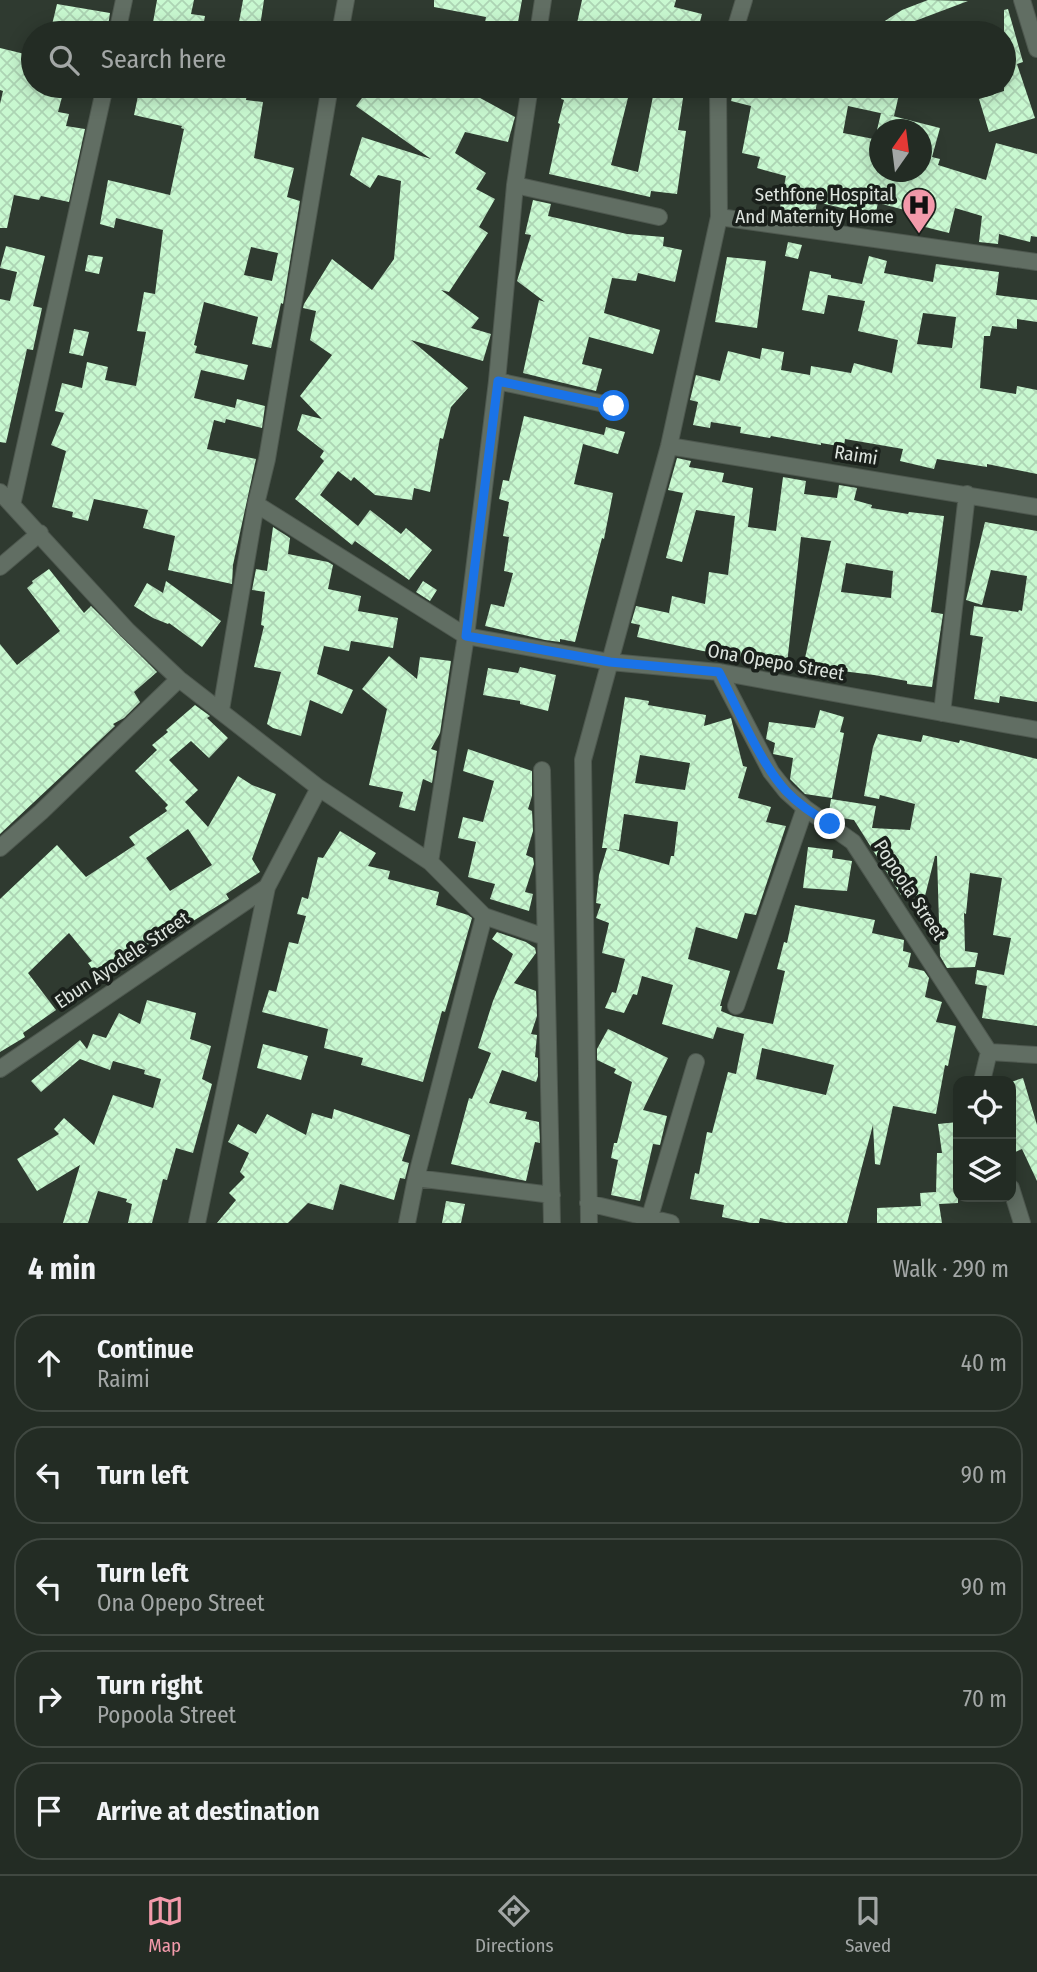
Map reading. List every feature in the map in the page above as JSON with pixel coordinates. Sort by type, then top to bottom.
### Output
[{"type":"street","points":[[120,21],[124,0]]},
{"type":"street","points":[[342,21],[346,0]]},
{"type":"street","points":[[540,21],[543,0]]},
{"type":"street","points":[[738,21],[744,0]]},
{"type":"street","points":[[1022,0],[1037,49]]},
{"type":"street","points":[[12,505],[102,98]]},
{"type":"street","points":[[221,710],[328,98]]},
{"type":"street","points":[[430,862],[466,636],[498,381],[515,185],[528,98]]},
{"type":"street","points":[[589,1223],[583,760],[607,662],[669,446],[719,217],[718,98]]},
{"type":"street","points":[[515,185],[659,217]]},
{"type":"street","points":[[719,217],[1037,262]]},
{"type":"street","points":[[498,381],[614,406]]},
{"type":"street","name":"Raimi","points":[[669,446],[1037,507]]},
{"type":"street","points":[[0,492],[127,630],[179,679],[318,788],[430,862],[484,916],[545,937]]},
{"type":"street","points":[[942,713],[967,494]]},
{"type":"street","points":[[256,504],[466,636]]},
{"type":"street","points":[[0,567],[40,533]]},
{"type":"street","name":"Ona Opepo Street","points":[[466,636],[607,662],[719,672],[1037,730]]},
{"type":"street","name":"Popoola Street","points":[[719,672],[771,772],[786,791],[805,808],[853,842],[989,1052]]},
{"type":"street","points":[[0,848],[41,813],[179,679]]},
{"type":"street","points":[[542,770],[552,1223]]},
{"type":"street","points":[[197,1223],[267,887],[318,788]]},
{"type":"street","points":[[736,1006],[805,808]]},
{"type":"street","name":"Ebun Ayodele Street","points":[[0,1069],[267,887]]},
{"type":"street","points":[[407,1223],[416,1178],[484,916]]},
{"type":"street","points":[[983,1076],[989,1052],[1037,1055]]},
{"type":"street","points":[[649,1220],[696,1062]]},
{"type":"street","points":[[416,1178],[552,1195]]},
{"type":"street","points":[[1015,1202],[1022,1223]]},
{"type":"street","points":[[588,1203],[649,1220],[671,1223]]},
{"type":"building","points":[[157,0],[194,0],[191,14],[205,16],[204,21],[153,21]]},
{"type":"building","points":[[243,0],[264,0],[261,21],[239,21]]},
{"type":"building","points":[[434,0],[522,0],[518,21],[485,21],[486,17],[434,7]]},
{"type":"building","points":[[582,0],[676,0],[674,7],[702,14],[700,21],[578,21]]},
{"type":"building","points":[[928,0],[968,1],[915,21],[885,21],[902,10]]},
{"type":"building","points":[[57,4],[110,13],[109,21],[53,21]]},
{"type":"building","points":[[1008,9],[1011,21],[1004,21],[1004,10]]},
{"type":"building","points":[[1016,37],[1023,62],[1017,64],[1035,118],[989,132],[979,99],[1016,98]]},
{"type":"building","points":[[0,48],[21,53],[21,98],[62,98],[58,112],[69,114],[66,126],[85,129],[69,202],[41,196],[39,200],[14,195],[7,228],[0,228],[0,104],[3,91],[0,90]]},
{"type":"building","points":[[138,98],[246,98],[263,102],[254,158],[294,168],[287,197],[300,201],[283,304],[281,303],[271,348],[252,344],[258,317],[204,302],[194,345],[197,346],[195,353],[248,365],[244,380],[201,370],[194,398],[235,408],[237,399],[265,406],[262,428],[226,419],[225,423],[214,420],[207,449],[256,459],[233,565],[232,584],[168,570],[175,536],[143,528],[148,510],[94,499],[88,521],[72,517],[73,512],[52,507],[66,451],[51,445],[64,413],[55,411],[62,383],[82,388],[87,362],[108,367],[105,380],[136,386],[146,332],[137,331],[144,292],[155,294],[163,230],[116,218],[114,228],[100,224],[108,180],[170,195],[184,129],[182,126],[134,115]],"holes":[[[251,247],[278,253],[272,281],[244,275]]]},
{"type":"building","points":[[362,98],[480,98],[515,117],[508,142],[465,132],[455,153],[486,173],[476,189],[495,199],[479,227],[488,233],[449,292],[441,290],[479,318],[471,328],[491,334],[483,361],[411,340],[468,388],[451,407],[443,439],[440,438],[430,492],[414,488],[412,500],[375,495],[354,477],[351,481],[338,471],[320,495],[358,526],[370,510],[401,534],[406,528],[432,550],[409,580],[355,541],[352,545],[295,499],[324,461],[320,457],[324,451],[297,430],[302,414],[322,419],[300,396],[332,355],[310,340],[316,311],[303,308],[304,304],[332,259],[372,290],[394,259],[401,181],[378,175],[370,188],[350,175],[362,137],[431,159],[356,106]]},
{"type":"building","points":[[628,98],[611,165],[638,172],[653,98],[683,98],[678,130],[686,131],[677,194],[651,191],[650,197],[549,174],[564,100],[561,99]]},
{"type":"building","points":[[732,98],[898,98],[894,116],[886,114],[905,119],[880,119],[881,113],[848,106],[843,133],[869,138],[869,182],[932,182],[932,157],[940,159],[938,165],[986,180],[996,143],[1037,154],[1037,237],[1031,236],[1030,242],[999,234],[998,244],[979,242],[982,216],[955,208],[949,233],[917,225],[920,214],[878,203],[875,216],[817,202],[814,219],[779,212],[786,176],[757,168],[760,157],[742,153],[751,106],[731,101]]},
{"type":"building","points":[[932,126],[940,128],[932,157]]},
{"type":"building","points":[[533,200],[551,204],[548,216],[627,234],[664,237],[663,246],[682,250],[675,282],[638,273],[636,281],[612,278],[604,313],[660,330],[653,354],[589,337],[582,364],[602,369],[596,391],[523,373],[539,300],[545,302],[517,281],[531,235],[525,234]]},
{"type":"building","points":[[788,242],[802,245],[798,259],[785,256]]},
{"type":"building","points":[[6,246],[45,256],[33,306],[42,308],[33,350],[27,349],[6,443],[0,442],[0,299],[10,301],[17,272],[0,268]]},
{"type":"building","points":[[88,255],[103,257],[99,274],[85,271]]},
{"type":"building","points":[[869,256],[887,261],[884,273],[933,282],[936,264],[999,272],[996,295],[1037,300],[1037,322],[1017,319],[1017,329],[992,326],[990,336],[984,336],[980,388],[1016,394],[1017,386],[1037,390],[1037,474],[987,464],[987,467],[937,459],[934,469],[900,461],[903,449],[845,439],[844,447],[821,445],[740,433],[741,427],[711,422],[710,428],[693,425],[698,402],[690,400],[696,375],[720,381],[728,351],[760,359],[762,348],[784,352],[781,370],[810,375],[811,366],[851,373],[854,363],[892,373],[898,340],[858,331],[865,301],[828,295],[824,314],[802,310],[810,271],[862,284]],"holes":[[[923,313],[956,317],[952,348],[917,344]]]},
{"type":"building","points":[[727,257],[766,261],[757,328],[715,322]]},
{"type":"building","points":[[74,329],[89,332],[83,356],[69,353]]},
{"type":"building","points":[[524,416],[604,435],[606,427],[625,432],[618,454],[583,444],[574,484],[613,493],[604,539],[602,538],[575,642],[545,640],[485,626],[491,604],[504,607],[513,573],[504,571],[509,537],[503,536],[509,502],[499,499],[503,480],[509,481]]},
{"type":"building","points":[[677,458],[691,461],[689,467],[724,473],[722,482],[753,488],[748,527],[776,531],[783,477],[806,481],[804,494],[837,498],[839,485],[857,488],[854,500],[872,505],[871,508],[944,516],[931,612],[943,614],[932,687],[907,684],[907,681],[874,675],[803,667],[831,541],[801,537],[787,664],[777,663],[777,672],[758,668],[758,659],[637,637],[640,625],[631,623],[636,606],[669,613],[672,596],[705,604],[709,572],[728,575],[735,516],[696,510],[682,562],[666,558],[683,493],[668,490]],"holes":[[[846,563],[893,571],[891,598],[841,592]]]},
{"type":"building","points":[[985,522],[1037,531],[1037,702],[1000,696],[999,703],[974,699],[983,637],[970,635],[974,606],[1022,611],[1027,576],[991,570],[982,605],[966,600]]},
{"type":"building","points":[[273,527],[290,538],[288,554],[333,565],[328,589],[361,596],[358,611],[398,618],[393,648],[351,641],[349,651],[324,646],[317,674],[353,690],[342,714],[310,700],[301,736],[267,724],[281,672],[254,667],[264,626],[261,625],[265,592],[252,590],[256,569],[267,571]]},
{"type":"building","points":[[49,569],[84,613],[91,606],[157,672],[134,692],[140,702],[124,718],[113,724],[115,726],[0,834],[0,644],[17,665],[60,631],[27,588]]},
{"type":"building","points":[[166,581],[221,621],[202,647],[169,623],[153,618],[134,606],[147,583],[163,593]]},
{"type":"building","points":[[423,581],[437,590],[430,601],[416,592]]},
{"type":"building","points":[[389,656],[417,679],[420,657],[451,661],[440,733],[431,749],[437,751],[432,783],[423,779],[415,811],[399,807],[403,792],[369,785],[387,709],[362,689]]},
{"type":"building","points":[[520,667],[556,675],[548,711],[520,704],[520,701],[483,695],[488,668],[518,673]]},
{"type":"building","points":[[625,697],[649,701],[648,705],[706,715],[704,726],[731,718],[743,766],[747,767],[738,798],[771,807],[766,822],[786,826],[756,915],[745,913],[737,939],[696,927],[688,959],[730,971],[721,1011],[773,1024],[785,971],[777,969],[784,942],[787,943],[795,905],[875,920],[872,933],[904,940],[903,951],[911,953],[908,967],[924,971],[929,978],[925,997],[942,1002],[936,1022],[956,1026],[936,1114],[893,1106],[880,1165],[875,1164],[873,1125],[847,1223],[786,1223],[760,1218],[759,1223],[751,1223],[722,1217],[724,1205],[690,1199],[695,1173],[699,1174],[707,1132],[712,1133],[728,1072],[736,1074],[744,1034],[717,1027],[713,1039],[662,1024],[673,985],[642,976],[637,995],[633,994],[624,1013],[605,1008],[612,992],[616,993],[625,959],[602,953],[609,923],[596,918],[601,904],[596,903],[599,875],[607,848],[602,848]],"holes":[[[640,755],[690,763],[685,790],[635,783]],[[624,814],[678,822],[674,856],[671,856],[669,865],[612,849],[619,850]],[[762,1048],[834,1065],[826,1095],[756,1079]]]},
{"type":"building","points":[[195,705],[210,716],[207,718],[228,738],[209,758],[191,741],[169,760],[198,790],[185,802],[208,827],[238,776],[252,785],[276,794],[252,859],[260,872],[226,894],[229,899],[193,921],[191,918],[165,933],[100,980],[88,963],[92,961],[69,933],[28,973],[56,1010],[23,1033],[25,1037],[0,1052],[0,899],[57,845],[86,877],[135,845],[129,837],[167,811],[165,808],[168,805],[135,771],[157,750],[152,745],[168,732],[166,730]],"holes":[[[188,829],[212,865],[170,891],[146,858]]]},
{"type":"building","points":[[820,710],[844,717],[840,732],[844,733],[832,798],[805,794],[790,779],[793,758],[773,754],[775,743],[766,739],[769,722],[815,728]]},
{"type":"building","points":[[878,734],[921,742],[923,735],[959,743],[960,740],[1037,759],[1037,1026],[982,1018],[987,986],[975,984],[977,970],[1004,975],[1011,938],[993,935],[1002,878],[970,873],[966,914],[964,913],[965,951],[978,953],[975,967],[947,968],[940,956],[937,856],[925,896],[901,895],[854,820],[836,817],[829,812],[831,799],[876,806],[872,828],[910,830],[915,804],[880,795],[879,799],[864,796]]},
{"type":"building","points":[[468,749],[532,771],[532,796],[528,809],[532,811],[533,831],[526,855],[533,858],[534,864],[525,892],[533,894],[529,911],[490,899],[495,884],[468,877],[476,842],[458,838],[463,817],[483,822],[494,781],[463,771]]},
{"type":"building","points":[[340,831],[376,853],[368,866],[390,871],[388,879],[439,892],[436,905],[472,918],[445,1012],[442,1011],[423,1082],[361,1065],[363,1058],[324,1048],[328,1029],[262,1012],[269,990],[276,992],[289,942],[298,944],[306,916],[297,914],[302,897],[308,899],[318,857],[323,858]]},
{"type":"building","points":[[808,847],[833,850],[832,858],[852,861],[847,891],[803,888]]},
{"type":"building","points":[[497,932],[526,942],[535,948],[536,953],[514,983],[536,991],[537,1016],[531,1034],[537,1035],[535,1057],[538,1058],[538,1076],[536,1082],[502,1070],[489,1103],[527,1112],[525,1119],[539,1122],[540,1143],[535,1142],[526,1181],[451,1164],[469,1098],[472,1099],[491,1053],[478,1048],[493,1001],[513,954],[492,939]]},
{"type":"building","points":[[147,1000],[196,1013],[190,1039],[211,1046],[202,1079],[212,1084],[193,1153],[176,1148],[167,1180],[163,1179],[152,1223],[128,1223],[132,1204],[126,1202],[127,1199],[98,1191],[88,1223],[63,1223],[80,1165],[37,1191],[17,1159],[59,1134],[54,1129],[64,1118],[94,1145],[113,1095],[153,1108],[161,1079],[144,1074],[145,1070],[113,1061],[110,1070],[80,1059],[41,1092],[31,1081],[80,1040],[87,1049],[93,1034],[106,1038],[119,1013],[140,1024]]},
{"type":"building","points":[[608,1029],[668,1058],[643,1110],[667,1116],[660,1145],[653,1144],[640,1201],[611,1195],[618,1160],[611,1158],[632,1082],[614,1073],[616,1069],[597,1060],[597,1049]]},
{"type":"building","points":[[263,1044],[308,1056],[301,1080],[257,1068]]},
{"type":"building","points":[[1023,1078],[1037,1125],[1037,1181],[1022,1149],[1016,1152],[1016,1080]]},
{"type":"building","points":[[334,1109],[410,1135],[402,1161],[409,1163],[405,1179],[400,1178],[394,1200],[340,1184],[333,1210],[308,1203],[288,1223],[217,1223],[236,1200],[229,1193],[245,1177],[240,1172],[249,1153],[228,1142],[238,1124],[256,1134],[267,1114],[306,1135],[312,1113],[332,1119]]},
{"type":"building","points":[[953,1122],[953,1202],[958,1203],[939,1204],[942,1223],[877,1223],[877,1208],[921,1206],[920,1193],[936,1192],[937,1153],[942,1153],[938,1124]]},
{"type":"building","points":[[446,1201],[465,1204],[461,1223],[442,1223]]},
{"type":"place","name":"Sethfone Hospital And Maternity Home","points":[[919,235]]},
{"type":"route","points":[[614,406],[498,381],[466,636],[610,662],[719,672],[771,772],[786,791],[805,808],[830,824]]}]
